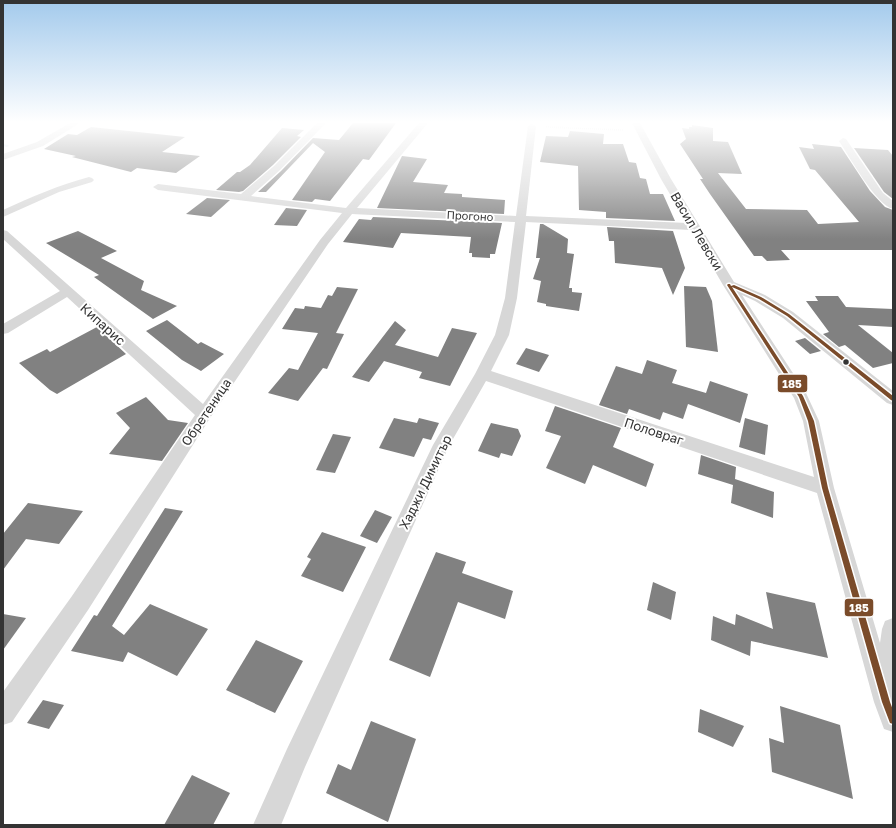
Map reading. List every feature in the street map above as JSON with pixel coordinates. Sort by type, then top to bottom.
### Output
[{"type":"street","points":[[246,198],[246,194],[252,188],[283,162]]},
{"type":"street","name":"Обретеница","points":[[3,713],[80,603],[204,414],[324,242],[391,162]]},
{"type":"street","name":"Хаджи Димитър","points":[[267,825],[296,758],[441,445],[482,374],[502,335],[511,298],[528,162]]},
{"type":"street","name":"Васил Левски","points":[[657,162],[729,285],[801,397],[812,421],[825,488],[890,711]]},
{"type":"street","points":[[857,162],[880,195],[893,206]]},
{"type":"street","points":[[3,214],[53,190],[66,185],[89,180]]},
{"type":"street","name":"Прогоно","points":[[158,187],[349,211],[695,227]]},
{"type":"street","name":"Кипарис","points":[[3,233],[204,414]]},
{"type":"street","points":[[729,285],[760,298],[788,315],[893,399]]},
{"type":"street","points":[[3,330],[67,292]]},
{"type":"street","name":"Половраг","points":[[482,374],[825,488]]},
{"type":"street","points":[[890,711],[893,628]]},
{"type":"building","points":[[90,162],[192,162],[176,173],[137,168],[131,172]]},
{"type":"building","points":[[253,162],[276,162],[243,191],[216,190],[237,172],[240,172]]},
{"type":"building","points":[[290,162],[295,162],[266,192],[258,192]]},
{"type":"building","points":[[318,162],[361,162],[330,201],[315,199],[312,202],[292,200]]},
{"type":"building","points":[[399,162],[425,162],[413,182],[448,185],[444,193],[462,194],[462,197],[505,200],[504,214],[377,208]]},
{"type":"building","points":[[540,162],[629,162],[636,163],[640,178],[646,179],[650,194],[663,194],[675,221],[606,218],[606,212],[579,210],[578,166]]},
{"type":"building","points":[[692,162],[737,162],[742,174],[718,173],[746,209],[807,210],[818,224],[859,222],[815,170],[810,169],[806,162],[851,162],[870,191],[885,207],[893,210],[893,250],[781,250],[790,260],[767,261],[762,256],[754,256],[700,179],[703,179]]},
{"type":"building","points":[[863,162],[893,162],[893,199],[884,192]]},
{"type":"building","points":[[207,198],[230,200],[211,217],[186,214]]},
{"type":"building","points":[[286,208],[307,210],[297,226],[274,225]]},
{"type":"building","points":[[373,217],[502,223],[495,254],[490,254],[490,258],[472,257],[472,253],[469,253],[471,237],[401,233],[393,248],[343,242],[359,219],[371,220]]},
{"type":"building","points":[[540,224],[543,224],[568,239],[567,253],[574,254],[569,288],[572,288],[572,292],[582,293],[579,311],[546,306],[546,304],[537,302],[541,281],[533,279],[540,258],[536,258]]},
{"type":"building","points":[[607,227],[673,231],[685,268],[673,295],[662,268],[615,263],[614,241],[609,241]]},
{"type":"building","points":[[78,231],[117,251],[101,258],[144,281],[141,290],[177,306],[153,319],[94,277],[99,275],[46,243]]},
{"type":"building","points":[[684,286],[706,287],[712,301],[718,352],[686,347]]},
{"type":"building","points":[[337,287],[358,289],[336,333],[344,334],[327,369],[323,368],[298,401],[268,393],[289,368],[298,370],[318,333],[282,329],[295,308],[304,309],[305,306],[321,308],[328,295],[332,296]]},
{"type":"building","points":[[815,296],[838,296],[846,307],[893,309],[893,327],[858,325],[893,353],[893,363],[873,368],[845,345],[839,347],[823,334],[829,332],[806,301],[818,301]]},
{"type":"building","points":[[167,320],[198,344],[201,342],[224,354],[201,371],[182,360],[146,331]]},
{"type":"building","points":[[395,321],[406,330],[395,345],[438,357],[452,328],[477,333],[450,386],[419,378],[422,372],[384,361],[369,382],[352,377]]},
{"type":"building","points":[[97,327],[126,354],[57,394],[50,390],[19,363],[47,349],[50,352]]},
{"type":"building","points":[[805,338],[821,351],[810,354],[795,341]]},
{"type":"building","points":[[526,348],[549,355],[539,372],[516,364]]},
{"type":"building","points":[[647,360],[677,370],[672,383],[706,393],[710,381],[748,394],[740,423],[688,404],[683,419],[663,412],[660,420],[629,409],[627,414],[599,405],[616,366],[642,374]]},
{"type":"building","points":[[146,397],[168,420],[188,423],[162,461],[109,454],[130,428],[116,413]]},
{"type":"building","points":[[555,406],[621,428],[613,447],[654,464],[646,487],[593,465],[585,484],[546,468],[561,436],[545,431]]},
{"type":"building","points":[[394,418],[417,423],[419,418],[439,423],[431,440],[423,438],[414,457],[379,448]]},
{"type":"building","points":[[745,418],[768,425],[765,455],[739,447]]},
{"type":"building","points":[[491,423],[518,429],[521,436],[512,456],[501,453],[499,458],[478,451]]},
{"type":"building","points":[[333,434],[351,437],[335,473],[316,470]]},
{"type":"building","points":[[701,455],[736,467],[735,479],[774,492],[773,518],[731,503],[733,485],[698,474]]},
{"type":"building","points":[[28,503],[83,511],[59,544],[26,539],[3,570],[3,534]]},
{"type":"building","points":[[165,508],[183,511],[112,626],[124,635],[150,604],[208,629],[177,676],[128,652],[123,662],[71,651],[94,615],[97,616]]},
{"type":"building","points":[[375,510],[392,517],[377,543],[360,536]]},
{"type":"building","points":[[322,532],[366,547],[343,592],[301,576],[311,559],[307,557]]},
{"type":"building","points":[[436,552],[466,562],[462,573],[513,591],[505,619],[458,602],[430,677],[389,660]]},
{"type":"building","points":[[653,582],[676,592],[671,620],[647,610]]},
{"type":"building","points":[[766,592],[815,603],[828,658],[751,641],[750,656],[711,640],[713,616],[735,625],[736,614],[773,629]]},
{"type":"building","points":[[3,614],[26,618],[3,650]]},
{"type":"building","points":[[256,640],[303,661],[275,713],[226,690]]},
{"type":"building","points":[[43,700],[64,705],[49,729],[27,723]]},
{"type":"building","points":[[780,706],[840,725],[853,799],[772,772],[769,738],[784,743]]},
{"type":"building","points":[[700,709],[744,726],[733,747],[698,732]]},
{"type":"building","points":[[371,721],[416,739],[388,822],[326,793],[338,764],[351,770]]},
{"type":"building","points":[[192,775],[230,793],[213,825],[164,825]]},
{"type":"transit line","name":"185","points":[[729,285],[801,397],[811,421],[825,488],[886,702],[893,720]]},
{"type":"transit line","name":"185","points":[[733,286],[760,298],[788,315],[893,399]]}]
